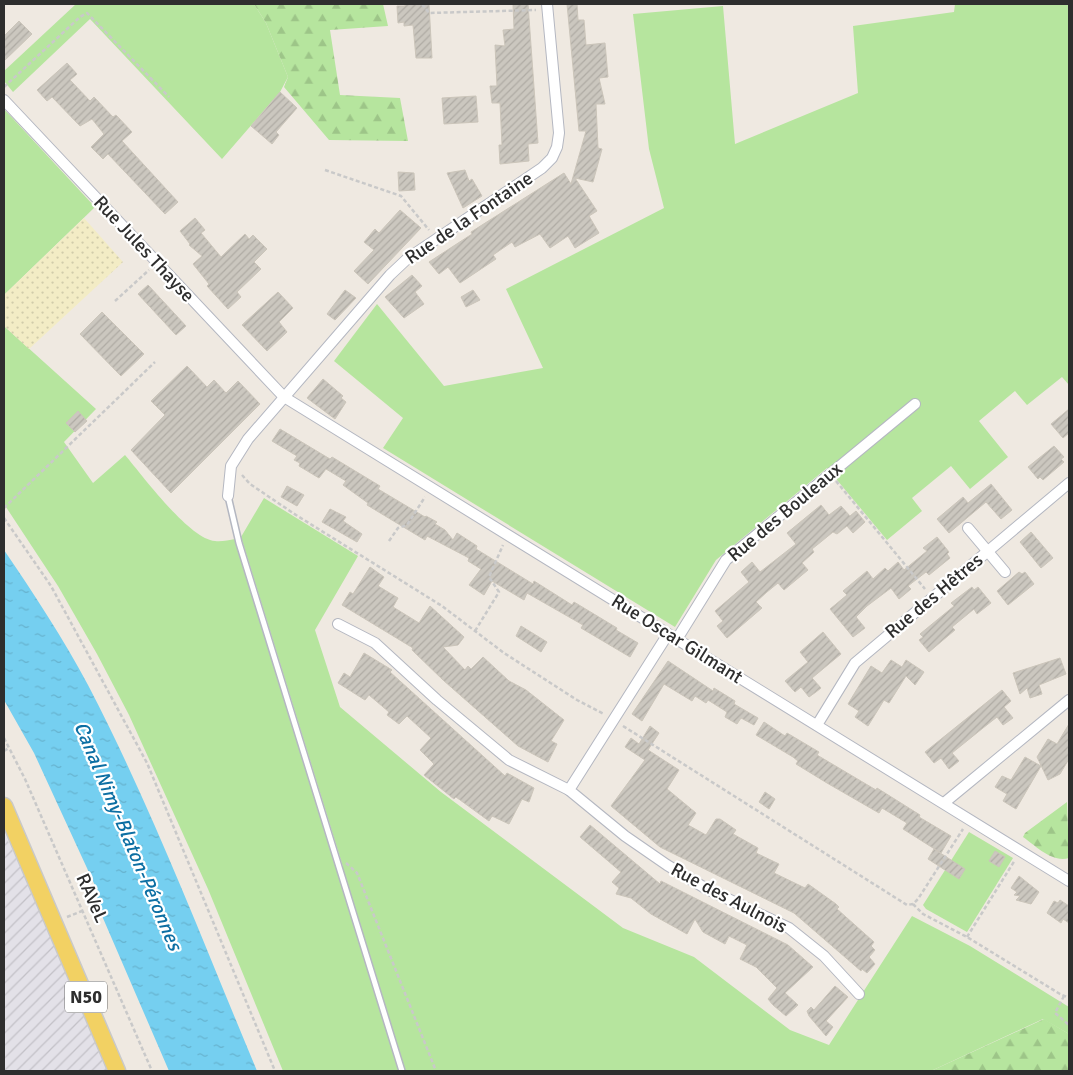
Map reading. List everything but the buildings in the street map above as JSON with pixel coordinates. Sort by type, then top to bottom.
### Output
[{"type":"main road","name":"N50","points":[[4,806],[117,1071]]},
{"type":"street","name":"Rue de la Fontaine","points":[[228,496],[228,478],[236,457],[262,422],[390,275],[407,259],[537,172],[552,158],[557,147],[558,132],[548,7]]},
{"type":"street","name":"Rue Jules Thayse","points":[[4,100],[284,398]]},
{"type":"street","name":"Rue Oscar Gilmant","points":[[284,398],[1069,881]]},
{"type":"street","name":"Rue des Bouleaux","points":[[673,637],[726,560],[914,404]]},
{"type":"street","name":"Rue des Hêtres","points":[[817,725],[855,662],[1069,484]]},
{"type":"street","points":[[968,528],[1006,572]]},
{"type":"street","name":"Rue des Aulnois","points":[[338,624],[375,643],[437,700],[509,760],[569,790],[624,836],[667,865],[706,888],[789,928],[824,956],[859,994]]},
{"type":"street","points":[[569,790],[614,719],[673,637]]},
{"type":"street","points":[[944,803],[1069,700]]},
{"type":"lane","points":[[228,496],[239,544],[402,1071]]},
{"type":"path","points":[[422,4],[429,12],[548,7]]},
{"type":"path","points":[[4,86],[80,17],[87,13],[169,97]]},
{"type":"path","points":[[325,170],[401,196],[436,239]]},
{"type":"path","points":[[115,301],[157,262]]},
{"type":"path","points":[[4,508],[155,362]]},
{"type":"path","points":[[236,457],[236,468],[250,484],[442,606],[504,653],[577,700],[614,719],[651,745],[691,767],[840,863],[907,904],[913,904],[923,914],[967,937],[1069,998]]},
{"type":"path","points":[[830,474],[932,598]]},
{"type":"path","points":[[389,541],[398,528],[407,525],[430,488]]},
{"type":"path","points":[[4,518],[51,586],[147,763],[274,1071]]},
{"type":"path","points":[[475,631],[498,592],[489,577],[508,536]]},
{"type":"path","name":"RAVeL","points":[[4,738],[32,797],[152,1071]]},
{"type":"path","points":[[4,751],[9,748]]},
{"type":"path","points":[[913,904],[969,819]]},
{"type":"path","points":[[967,937],[1021,851]]},
{"type":"path","points":[[337,857],[350,865],[357,874],[436,1071]]},
{"type":"path","points":[[1064,996],[1055,1013],[1069,1025]]},
{"type":"shaded area","points":[[4,832],[22,871],[107,1071],[4,1071]]},
{"type":"green space","points":[[76,4],[254,4],[266,23],[288,77],[280,92],[222,159],[90,19],[13,92],[4,81],[4,71]]},
{"type":"green space","points":[[254,4],[383,4],[388,26],[330,30],[340,95],[400,98],[408,141],[329,140],[284,87],[288,77],[266,23]]},
{"type":"green space","points":[[955,4],[1069,4],[1069,385],[1062,377],[1027,405],[1015,391],[979,421],[1008,457],[970,489],[951,466],[912,498],[922,511],[887,540],[827,468],[716,560],[675,627],[383,448],[403,418],[334,361],[377,304],[444,386],[543,368],[506,289],[664,208],[649,149],[633,14],[723,6],[735,144],[858,93],[853,26],[954,12]]},
{"type":"green space","points":[[4,109],[95,207],[4,295]]},
{"type":"green space","points":[[4,326],[96,409],[64,442],[93,483],[125,455],[167,505],[192,530],[204,538],[215,541],[235,539],[336,866],[343,867],[241,537],[264,498],[358,556],[315,630],[340,707],[441,792],[623,928],[694,957],[790,1030],[829,1045],[912,916],[970,946],[1069,1007],[1069,1034],[1043,1019],[931,1071],[283,1071],[208,889],[129,715],[58,586],[4,504]]},
{"type":"green space","points":[[1067,802],[1069,858],[1063,859],[1044,853],[1023,837],[1025,833]]},
{"type":"green space","points":[[969,832],[1013,858],[967,932],[926,909],[923,905]]},
{"type":"green space","points":[[1044,1019],[1069,1034],[1069,1071],[931,1071]]},
{"type":"sand","points":[[84,218],[123,262],[29,349],[4,326],[4,295]]},
{"type":"water","name":"Canal Nimy-Blaton-Péronnes","points":[[4,550],[69,650],[112,732],[177,876],[257,1071],[169,1071],[93,895],[98,892],[34,753],[4,700]]}]
